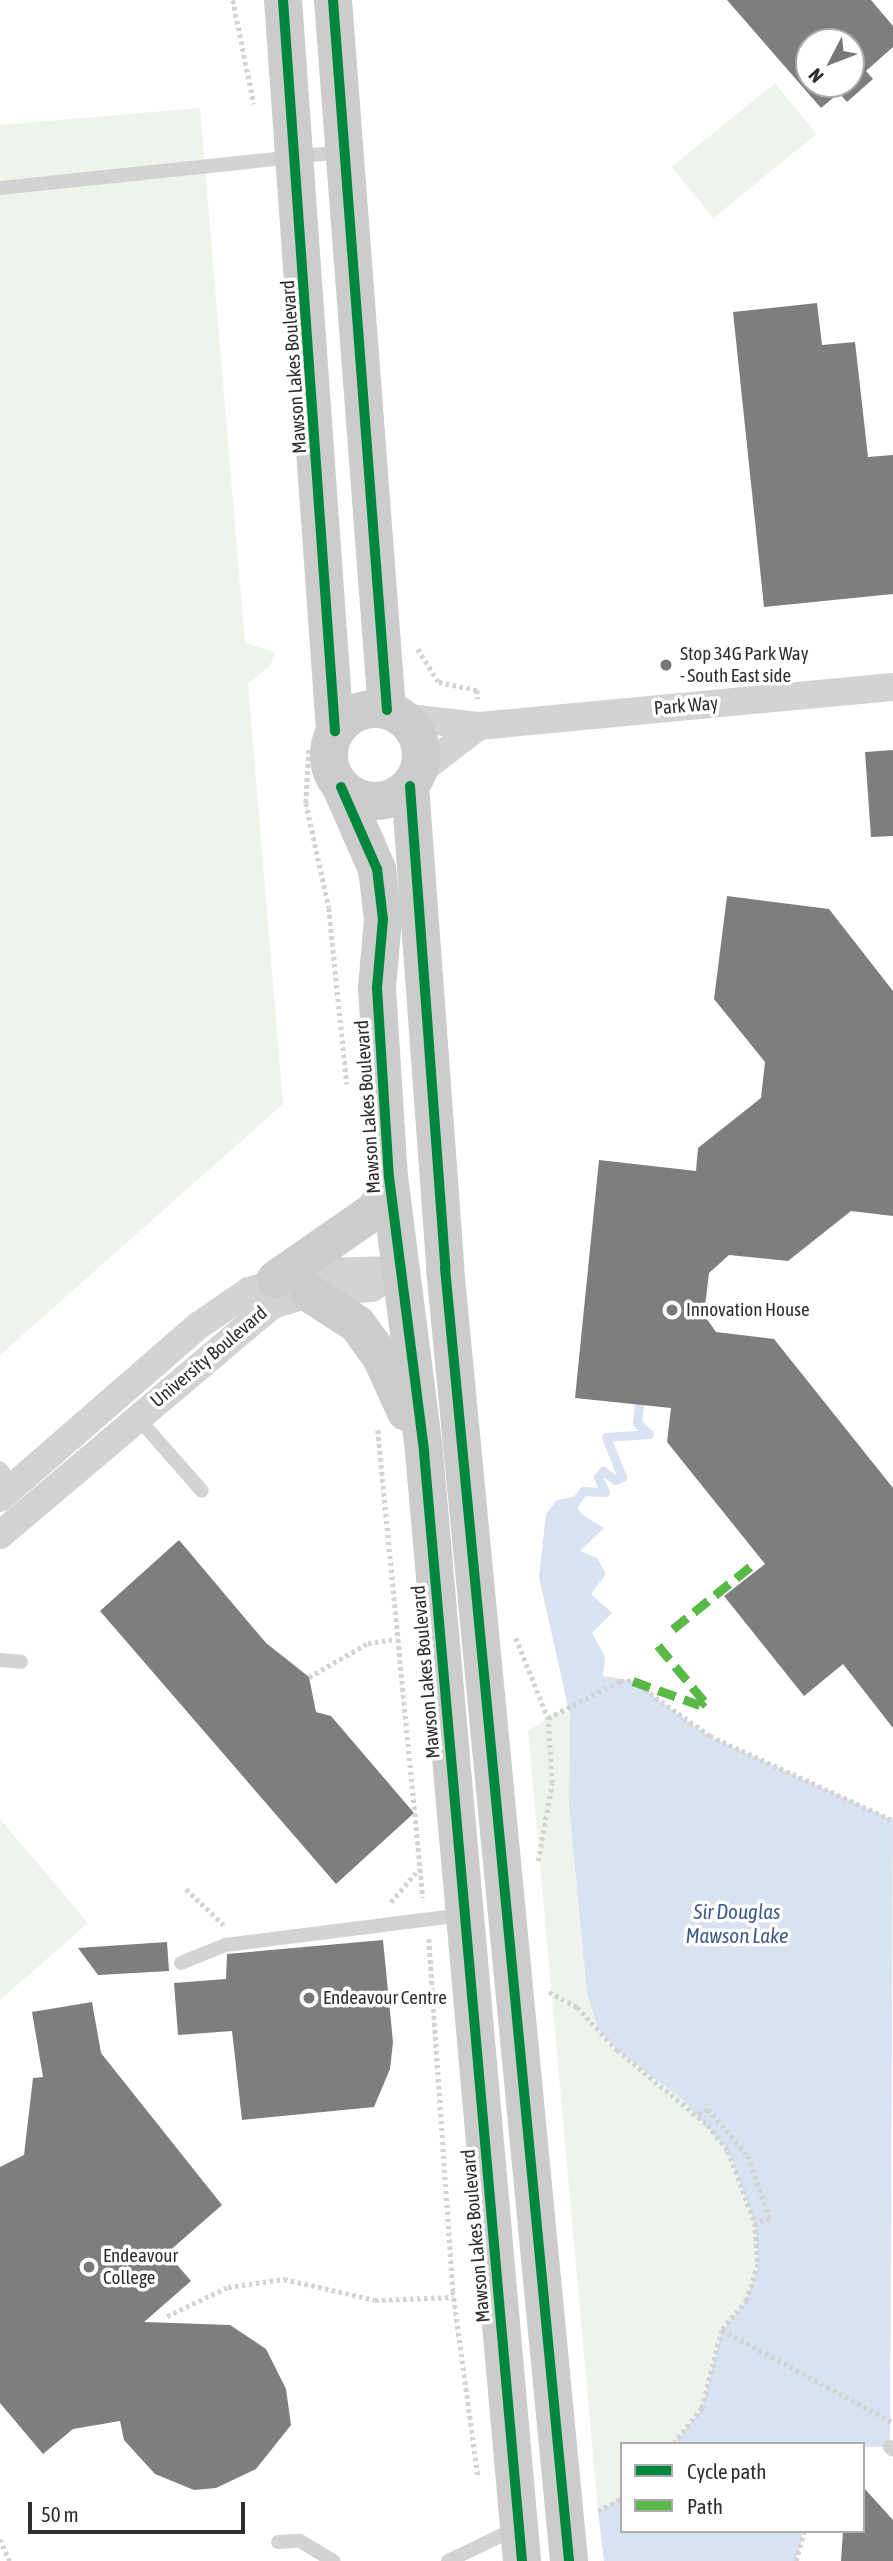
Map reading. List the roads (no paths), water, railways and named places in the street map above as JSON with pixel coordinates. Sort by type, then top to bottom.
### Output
[{"type":"street","name":"Mawson Lakes Boulevard","points":[[283,0],[298,157],[335,731]]},
{"type":"street","points":[[333,0],[349,152],[394,713],[419,741],[415,779],[445,1268],[569,2561]]},
{"type":"street","name":"Park Way","points":[[394,713],[479,726],[893,687]]},
{"type":"street","points":[[394,713],[358,712],[335,731],[329,760],[341,787],[367,801],[383,802],[479,726]]},
{"type":"street","name":"Mawson Lakes Boulevard","points":[[341,787],[377,869],[389,1177],[424,1452],[520,2544]]},
{"type":"street","points":[[389,1177],[377,1209],[293,1286],[341,1310],[381,1357],[424,1452]]},
{"type":"street","name":"University Boulevard","points":[[4,1487],[198,1326],[293,1286],[369,1267],[399,1270]]},
{"type":"street","points":[[399,1270],[445,1268]]},
{"type":"street","name":"University Boulevard","points":[[0,1535],[293,1286]]},
{"type":"lane","points":[[0,188],[349,152]]},
{"type":"lane","points":[[137,1417],[202,1491]]},
{"type":"lane","points":[[0,1660],[21,1662]]},
{"type":"lane","points":[[181,1963],[225,1945],[466,1915]]},
{"type":"lane","points":[[278,2542],[300,2541],[333,2561]]},
{"type":"lane","points":[[448,2561],[520,2544]]},
{"type":"water","name":"Sir Douglas Mawson Lake","points":[[573,1497],[581,1514],[604,1528],[580,1551],[597,1558],[606,1574],[591,1594],[612,1613],[592,1633],[605,1657],[603,1676],[633,1681],[709,1736],[893,1820],[890,2447],[865,2447],[865,2442],[676,2442],[702,2408],[722,2330],[747,2300],[758,2264],[755,2223],[728,2151],[681,2098],[617,2050],[598,2028],[587,1994],[569,1806],[570,1716],[539,1577],[546,1514],[557,1500]]},
{"type":"water","points":[[620,2499],[620,2533],[803,2533],[796,2561],[604,2561],[598,2511]]},
{"type":"waterway","points":[[575,1502],[583,1491],[605,1492],[598,1477],[603,1471],[615,1480],[622,1477],[606,1437],[649,1434],[637,1423],[639,1405]]},
{"type":"place","name":"Stop 34G Park Way - South East side","points":[[666,665]]},
{"type":"place","name":"Innovation House","points":[[672,1310]]},
{"type":"place","name":"Endeavour Centre","points":[[309,1998]]},
{"type":"place","name":"Endeavour College","points":[[89,2267]]}]
